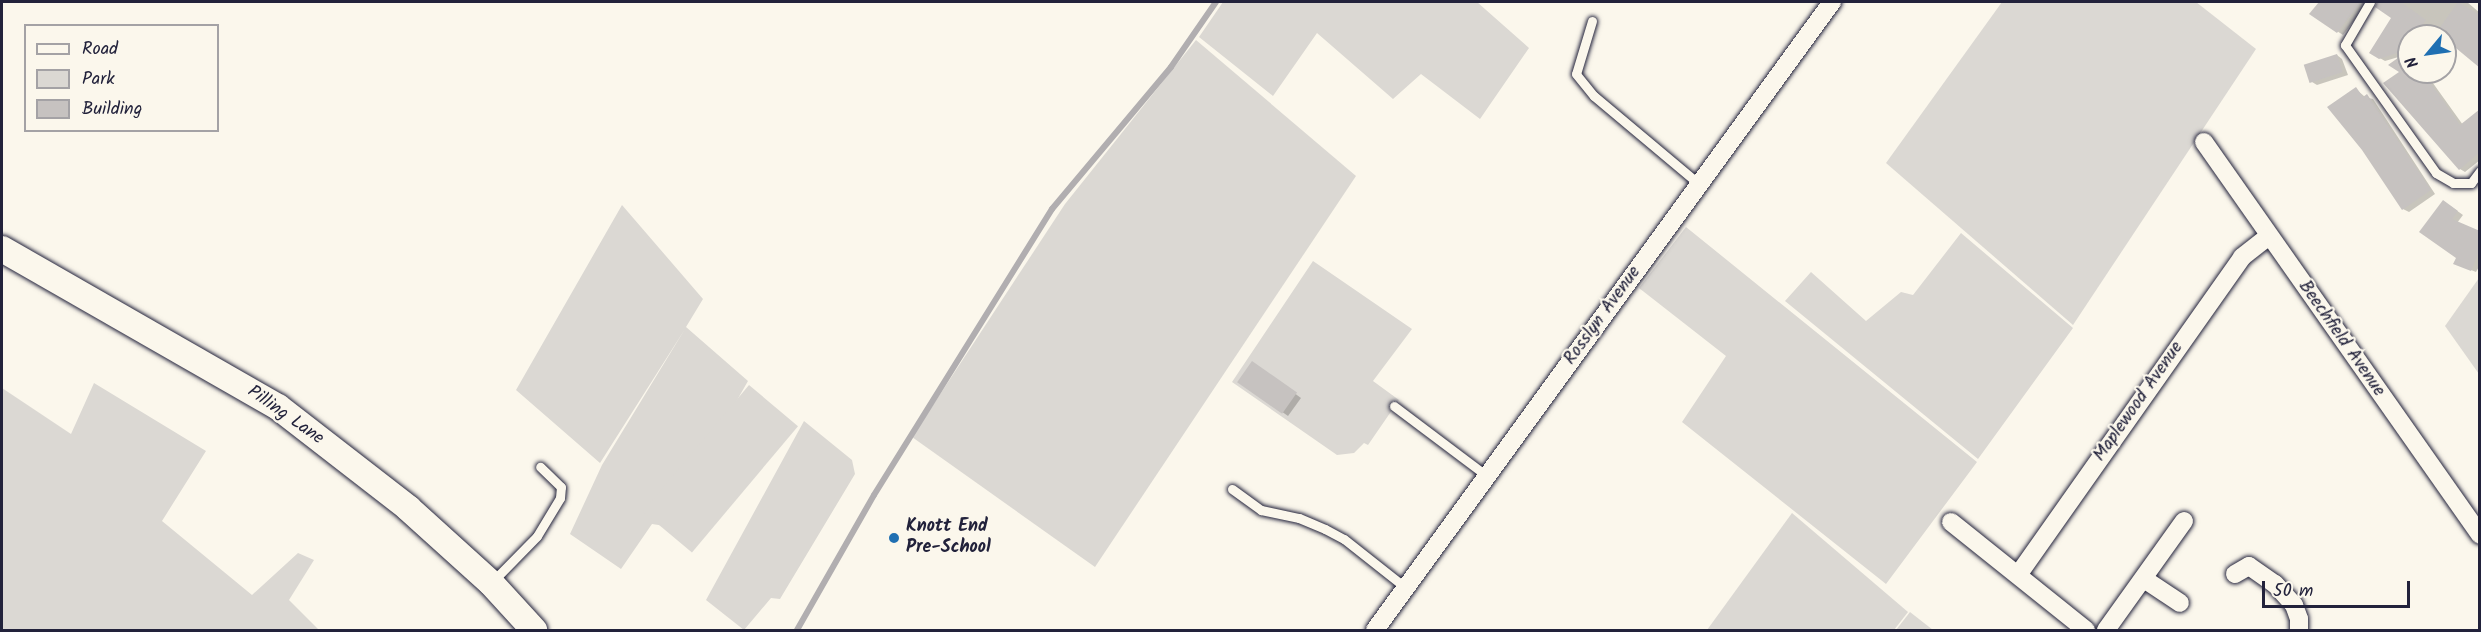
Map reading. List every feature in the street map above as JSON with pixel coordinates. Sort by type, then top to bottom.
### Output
[{"type":"street","name":"Rosslyn Avenue","points":[[1375,630],[1832,2]]},
{"type":"street","name":"Beechfield Avenue","points":[[2204,142],[2268,237],[2480,535]]},
{"type":"street","name":"Maplewood Avenue","points":[[2018,575],[2242,257],[2268,237]]},
{"type":"street","name":"Pilling Lane","points":[[2,249],[278,407],[408,508],[490,583],[534,630]]},
{"type":"street","points":[[2106,630],[2184,521]]},
{"type":"street","points":[[1951,522],[2086,630]]},
{"type":"street","points":[[2235,574],[2249,566],[2275,584],[2294,605],[2299,619],[2298,630]]},
{"type":"street","points":[[2144,579],[2180,603]]},
{"type":"lane","points":[[2370,2],[2345,45],[2436,174],[2453,183],[2471,183],[2480,171]]},
{"type":"lane","points":[[1592,21],[1576,74],[1594,96],[1699,184]]},
{"type":"lane","points":[[1394,406],[1487,476]]},
{"type":"lane","points":[[490,583],[537,536],[560,498],[561,487],[540,467]]},
{"type":"lane","points":[[1232,489],[1261,510],[1299,518],[1344,539],[1406,588]]},
{"type":"green space","points":[[1223,2],[1477,2],[1529,48],[1480,119],[1421,74],[1393,99],[1317,33],[1273,96],[1199,37]]},
{"type":"green space","points":[[2002,2],[2196,2],[2256,49],[2073,325],[1886,163]]},
{"type":"green space","points":[[1196,40],[1356,176],[1095,567],[912,437],[1065,204]]},
{"type":"green space","points":[[622,205],[703,299],[686,327],[748,381],[665,526],[652,524],[621,569],[570,534],[602,465],[685,329],[600,463],[516,390]]},
{"type":"green space","points":[[1686,227],[1977,462],[1886,584],[1682,422],[1726,356],[1639,288]]},
{"type":"green space","points":[[1961,233],[2073,328],[1978,459],[1785,301],[1811,272],[1866,321],[1901,292],[1913,295]]},
{"type":"green space","points":[[1313,261],[1412,329],[1373,381],[1399,400],[1368,445],[1364,443],[1354,453],[1337,455],[1232,382]]},
{"type":"green space","points":[[2479,278],[2479,374],[2445,326]]},
{"type":"green space","points":[[94,383],[206,451],[162,521],[252,595],[298,553],[314,560],[289,600],[319,630],[2,630],[2,388],[71,434]]},
{"type":"green space","points":[[749,385],[798,426],[692,553],[643,511]]},
{"type":"green space","points":[[804,421],[852,460],[855,474],[780,599],[771,598],[744,630],[706,600]]},
{"type":"green space","points":[[1792,513],[1908,612],[1894,630],[1707,630]]},
{"type":"green space","points":[[1910,612],[1933,630],[1896,630]]},
{"type":"building","points":[[2319,2],[2361,2],[2337,33],[2309,14]]},
{"type":"building","points":[[2377,2],[2401,2],[2426,20],[2423,24],[2397,24],[2397,53],[2379,59],[2369,53],[2391,18],[2375,7]]},
{"type":"building","points":[[2458,2],[2480,15],[2480,68],[2457,49],[2457,24],[2442,24]]},
{"type":"building","points":[[2337,54],[2343,72],[2310,83],[2304,65]]},
{"type":"building","points":[[2397,59],[2397,71],[2388,65]]},
{"type":"building","points":[[2397,73],[2397,84],[2431,84],[2460,125],[2480,109],[2480,152],[2459,170],[2383,83]]},
{"type":"building","points":[[2356,87],[2363,97],[2367,94],[2431,190],[2402,210],[2362,150],[2327,107]]},
{"type":"building","points":[[2443,200],[2458,211],[2452,219],[2480,231],[2480,249],[2471,271],[2453,264],[2456,258],[2419,232]]},
{"type":"building","points":[[1252,361],[1297,393],[1282,414],[1237,382]]},
{"type":"waterway","points":[[797,630],[874,495],[1052,209],[1171,67],[1216,2]]},
{"type":"place","name":"Knott End Pre-School","points":[[894,538]]}]
